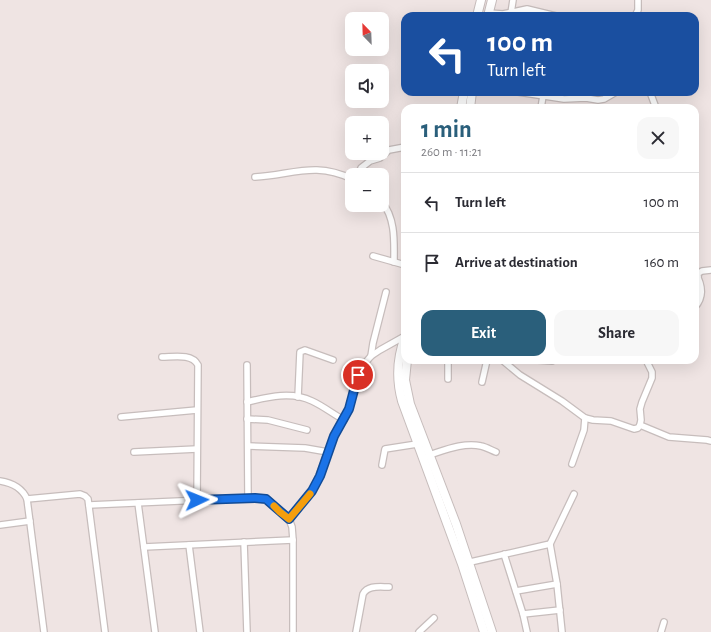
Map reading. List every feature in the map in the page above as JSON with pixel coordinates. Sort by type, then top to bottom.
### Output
[{"type":"street","points":[[479,12],[481,0]]},
{"type":"street","points":[[489,12],[492,0]]},
{"type":"street","points":[[511,12],[513,0]]},
{"type":"street","points":[[637,12],[638,0]]},
{"type":"street","points":[[515,12],[527,9],[539,12]]},
{"type":"street","points":[[542,104],[543,96],[564,99],[586,98],[598,100],[609,96]]},
{"type":"street","points":[[362,168],[364,164],[380,158],[390,150],[401,148]]},
{"type":"street","points":[[255,177],[311,169],[332,171],[345,176]]},
{"type":"street","points":[[387,212],[393,230],[394,262]]},
{"type":"street","points":[[373,256],[401,265]]},
{"type":"street","points":[[699,273],[711,270]]},
{"type":"street","points":[[699,283],[702,292],[699,300]]},
{"type":"street","points":[[371,356],[372,343],[386,292]]},
{"type":"street","points":[[289,519],[312,491],[334,436],[349,409],[358,375],[371,356],[401,338]]},
{"type":"street","points":[[298,397],[300,352],[305,350],[333,360]]},
{"type":"street","points":[[401,350],[399,357],[398,379],[402,401],[417,444],[492,632]]},
{"type":"street","points":[[162,357],[188,357],[196,362],[198,366],[197,500]]},
{"type":"street","points":[[407,364],[405,380],[408,395],[465,563],[484,632]]},
{"type":"street","points":[[448,364],[448,379]]},
{"type":"street","points":[[482,382],[486,364]]},
{"type":"street","points":[[509,364],[520,375],[562,401],[585,418],[611,421],[634,429],[638,428],[640,425],[642,402],[652,378],[652,372],[648,364]]},
{"type":"street","points":[[247,365],[248,498]]},
{"type":"street","points":[[247,402],[273,396],[298,397],[311,401],[344,420]]},
{"type":"street","points":[[121,417],[197,410]]},
{"type":"street","points":[[572,464],[584,430],[585,418]]},
{"type":"street","points":[[247,419],[268,420],[307,430]]},
{"type":"street","points":[[640,425],[669,437],[711,441]]},
{"type":"street","points":[[382,465],[385,449],[417,444]]},
{"type":"street","points":[[248,446],[305,448],[328,452]]},
{"type":"street","points":[[429,455],[450,448],[462,446],[483,446],[496,452]]},
{"type":"street","points":[[134,452],[197,449]]},
{"type":"street","points":[[0,481],[17,486],[24,492],[27,499],[44,632]]},
{"type":"street","points":[[27,499],[80,494],[85,496],[89,505],[105,632]]},
{"type":"street","points":[[562,632],[557,584],[550,544],[574,494]]},
{"type":"street","points":[[89,505],[248,498],[266,499],[289,519],[292,527],[292,632]]},
{"type":"street","points":[[138,503],[155,632]]},
{"type":"street","points":[[0,525],[30,521]]},
{"type":"street","points":[[144,547],[293,540]]},
{"type":"street","points":[[244,542],[247,632]]},
{"type":"street","points":[[465,563],[550,544]]},
{"type":"street","points":[[189,545],[200,632]]},
{"type":"street","points":[[504,554],[523,614],[527,632]]},
{"type":"street","points":[[516,591],[557,584]]},
{"type":"street","points":[[356,632],[365,590],[369,588],[389,587]]},
{"type":"street","points":[[523,614],[560,610]]},
{"type":"street","points":[[419,632],[434,618]]},
{"type":"street","points":[[661,632],[664,622]]},
{"type":"slow traffic","points":[[274,506],[289,519],[310,494]]},
{"type":"route","points":[[197,500],[266,499],[289,519],[307,499],[320,476],[334,436],[349,409],[358,375]]}]
